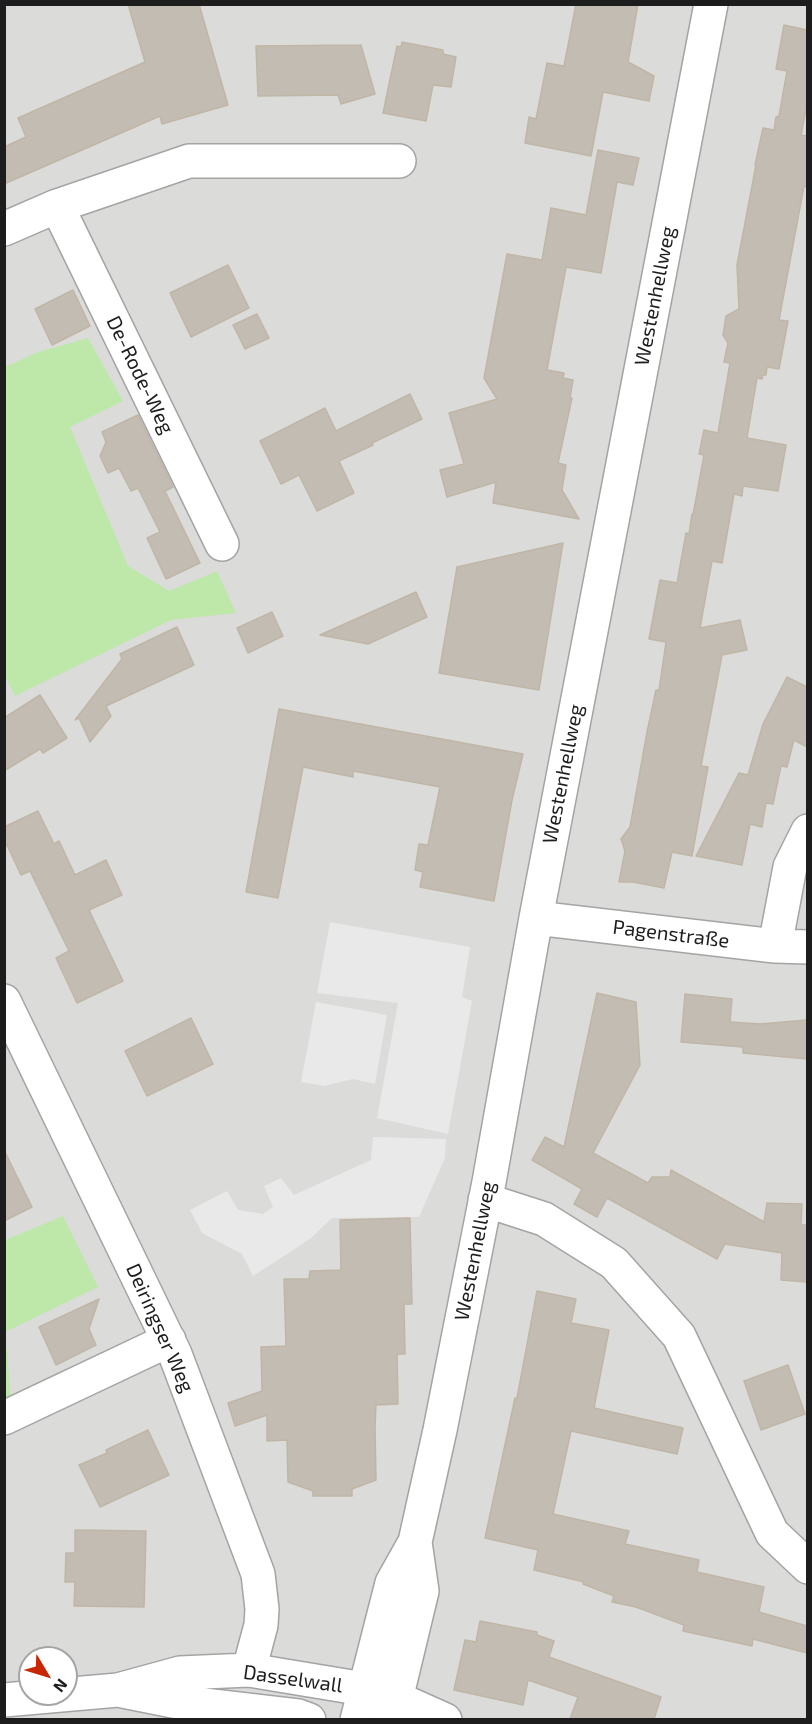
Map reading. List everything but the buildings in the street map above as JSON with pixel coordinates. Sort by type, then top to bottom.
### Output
[{"type":"street","name":"Westenhellweg","points":[[360,1704],[392,1583],[415,1542],[445,1408],[536,918],[711,4]]},
{"type":"street","points":[[4,229],[57,206],[189,161],[399,161]]},
{"type":"street","name":"De-Rode-Weg","points":[[57,206],[222,544]]},
{"type":"street","points":[[775,946],[790,867],[807,831]]},
{"type":"street","name":"Pagenstraße","points":[[536,918],[775,946],[807,947]]},
{"type":"street","name":"Deiringser Weg","points":[[4,1001],[169,1340],[258,1574],[262,1609],[261,1625],[249,1670]]},
{"type":"street","points":[[485,1200],[543,1219],[614,1263],[679,1336],[772,1533],[807,1567]]},
{"type":"street","points":[[4,1418],[169,1340]]},
{"type":"street","name":"Westenhellweg","points":[[394,1709],[422,1591],[415,1542]]},
{"type":"street","name":"Dasselwall","points":[[4,1700],[118,1690],[180,1673],[249,1670],[360,1704],[445,1719]]},
{"type":"street","name":"Dasselwall","points":[[118,1690],[178,1702],[309,1719]]},
{"type":"shaded area","points":[[5,5],[807,5],[807,1719],[5,1720]]},
{"type":"shaded area","points":[[330,922],[470,947],[462,997],[472,1001],[448,1134],[377,1118],[398,1003],[317,993]]},
{"type":"shaded area","points":[[316,1002],[387,1015],[375,1084],[353,1079],[324,1086],[301,1082]]},
{"type":"shaded area","points":[[373,1137],[446,1139],[445,1158],[419,1217],[332,1218],[310,1239],[253,1276],[242,1254],[202,1233],[190,1210],[227,1191],[238,1210],[263,1214],[273,1207],[264,1186],[281,1178],[294,1195],[371,1160]]},
{"type":"green space","points":[[88,338],[123,401],[70,427],[128,566],[169,591],[217,571],[236,613],[171,620],[15,696],[4,674],[5,367],[38,352]]},
{"type":"green space","points":[[63,1216],[98,1287],[5,1332],[5,1240]]},
{"type":"green space","points":[[5,1332],[11,1398],[5,1401]]}]
